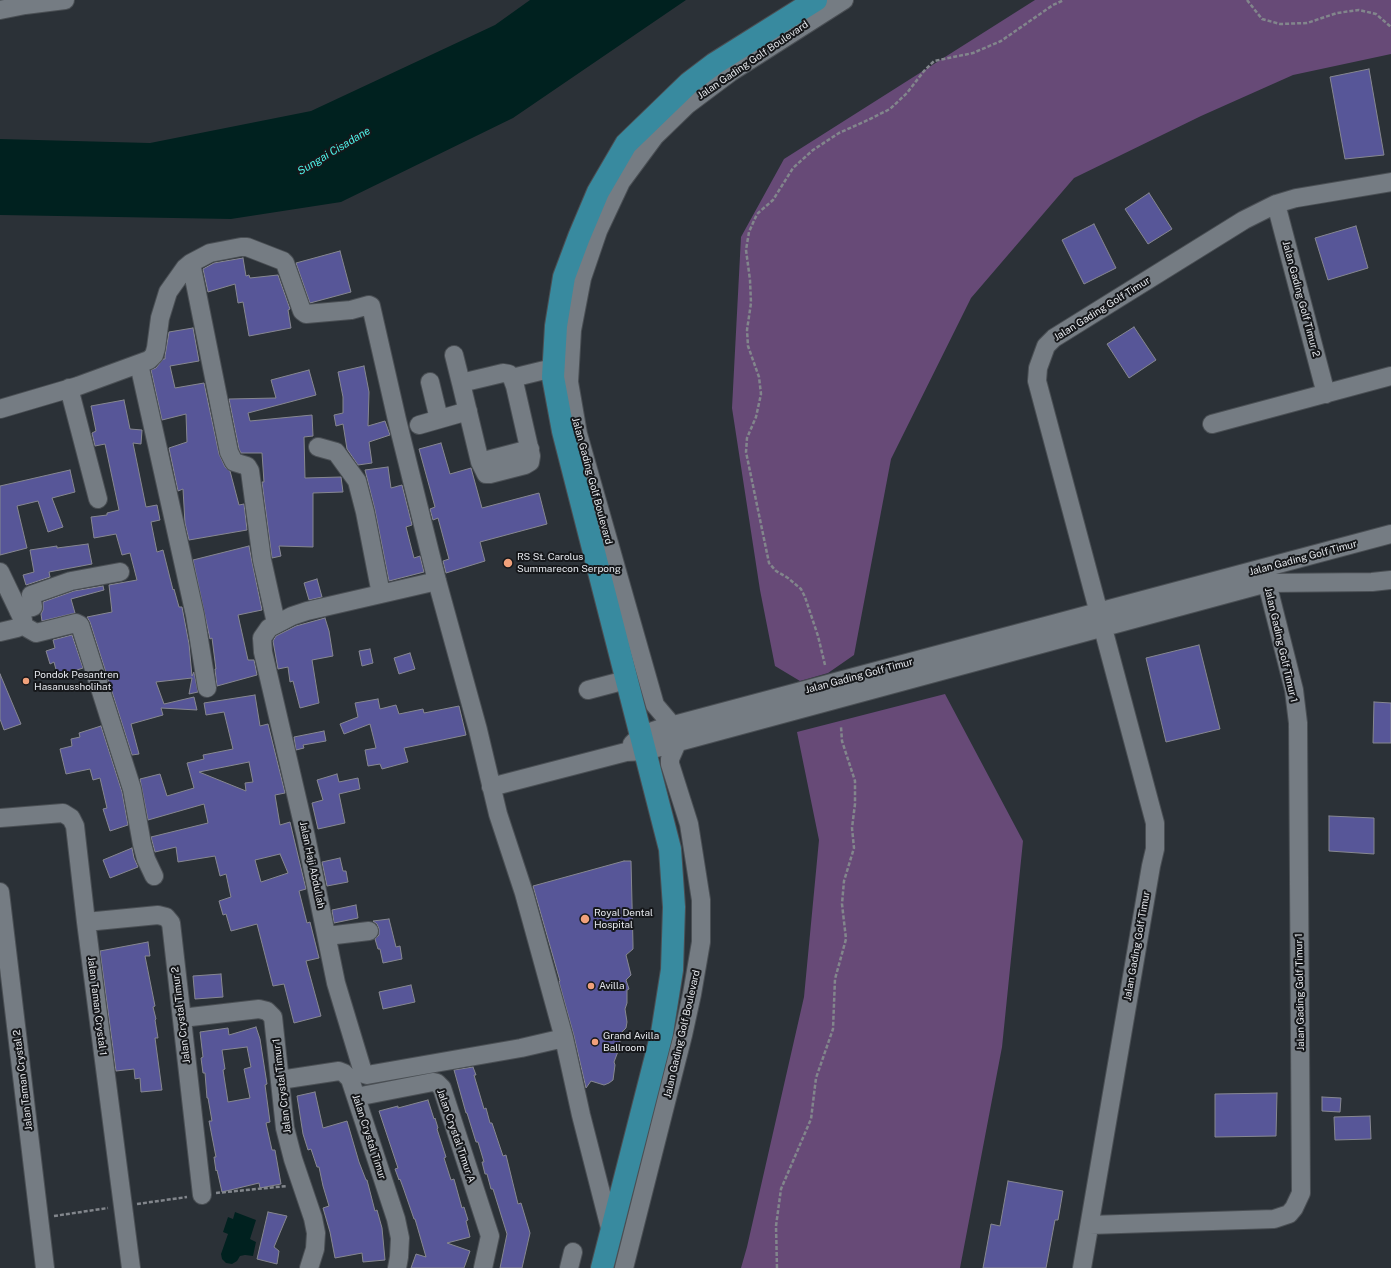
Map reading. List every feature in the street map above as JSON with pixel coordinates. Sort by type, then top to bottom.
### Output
[{"type":"main road","name":"Jalan Gading Golf Boulevard","points":[[602,1268],[662,1033],[672,970],[674,907],[670,849],[637,746],[627,684],[563,431],[553,377],[556,326],[564,277],[579,236],[598,192],[626,144],[689,82],[714,64],[816,0]]},
{"type":"street","points":[[0,10],[65,0]]},
{"type":"street","name":"Jalan Gading Golf Boulevard","points":[[624,1268],[692,994],[700,942],[701,900],[689,824],[670,764],[670,759],[677,743],[672,725],[655,706],[578,434],[569,382],[572,330],[582,278],[598,231],[621,182],[655,136],[687,105],[732,72],[844,0]]},
{"type":"street","name":"Jalan Gading Golf Timur","points":[[1082,1268],[1156,840],[1153,816],[1037,382],[1038,368],[1046,346],[1054,338],[1244,220],[1276,204],[1296,198],[1391,182]]},
{"type":"street","name":"Jalan Gading Golf Timur 2","points":[[1276,204],[1326,394]]},
{"type":"street","points":[[0,409],[69,388],[149,360],[154,355],[160,318],[168,292],[185,268],[191,263],[210,253],[247,247],[279,259],[285,263],[302,311],[306,314],[351,310],[369,305],[371,306],[397,420],[437,581],[478,730],[498,814],[524,893],[564,1038],[581,1115],[611,1232]]},
{"type":"street","points":[[191,263],[229,452],[234,462],[247,466],[250,471],[262,560],[276,623]]},
{"type":"street","points":[[454,355],[480,462],[486,474],[518,467],[530,462],[530,449],[515,386],[509,374],[503,373],[461,383]]},
{"type":"street","points":[[139,364],[195,616],[207,688]]},
{"type":"street","points":[[512,378],[553,368]]},
{"type":"street","points":[[1212,424],[1391,376]]},
{"type":"street","points":[[430,382],[439,419]]},
{"type":"street","points":[[69,388],[98,499]]},
{"type":"street","points":[[419,425],[468,412]]},
{"type":"street","points":[[318,447],[336,452],[357,481],[365,512],[381,594]]},
{"type":"street","name":"Jalan Gading Golf Timur","points":[[491,788],[637,746],[677,743],[1101,620],[1264,576],[1391,534]]},
{"type":"street","points":[[0,572],[20,618],[36,632],[76,622],[80,625],[132,789],[142,844],[146,859],[154,876]]},
{"type":"street","points":[[0,632],[17,628],[20,618],[33,607],[31,595],[71,581],[120,572]]},
{"type":"street","name":"Jalan Gading Golf Timur","points":[[1264,576],[1372,582],[1391,580]]},
{"type":"street","name":"Jalan Gading Golf Timur 1","points":[[1090,1224],[1274,1219],[1289,1214],[1302,1193],[1298,723],[1294,690],[1264,576]]},
{"type":"street","name":"Jalan Haji Abdullah","points":[[437,581],[307,611],[276,623],[265,632],[262,638],[262,645],[281,724],[336,983],[362,1069],[364,1074],[367,1075],[521,1048],[564,1038]]},
{"type":"street","name":"Jalan Gading Golf Timur","points":[[637,746],[672,725],[1101,620]]},
{"type":"street","points":[[589,695],[627,684]]},
{"type":"street","name":"Jalan Taman Crystal 1","points":[[0,818],[63,812],[71,818],[75,826],[131,1268]]},
{"type":"street","name":"Jalan Taman Crystal 2","points":[[0,892],[45,1268]]},
{"type":"street","name":"Jalan Crystal Timur 2","points":[[86,922],[158,915],[166,917],[171,923],[202,1195]]},
{"type":"street","points":[[327,936],[369,931]]},
{"type":"street","name":"Jalan Crystal Timur 1","points":[[182,1018],[259,1009],[267,1011],[273,1017],[285,1128],[293,1159],[313,1218],[316,1233],[315,1249],[309,1268]]},
{"type":"street","name":"Jalan Crystal Timur","points":[[280,1080],[339,1071],[344,1072],[350,1079],[396,1219],[400,1238],[397,1268]]},
{"type":"street","name":"Jalan Crystal Timur A","points":[[356,1097],[433,1082],[442,1088],[490,1236],[483,1268]]},
{"type":"path","points":[[825,665],[818,636],[801,589],[788,578],[776,571],[769,563],[746,452],[747,438],[756,417],[761,394],[759,377],[748,346],[747,330],[751,303],[746,250],[749,232],[757,214],[773,200],[793,168],[813,150],[839,133],[890,109],[907,93],[934,61],[973,53],[1001,41],[1054,5],[1064,0]]},
{"type":"path","points":[[1247,0],[1262,19],[1280,24],[1307,23],[1337,13],[1359,10],[1376,14],[1391,27]]},
{"type":"path","points":[[777,1268],[776,1226],[781,1189],[811,1119],[816,1078],[833,1029],[835,979],[846,938],[842,904],[844,881],[854,848],[852,828],[855,804],[855,781],[842,741],[841,727]]},
{"type":"path","points":[[39,1218],[202,1195],[302,1184]]},
{"type":"shaded area","points":[[1035,0],[1391,0],[1391,54],[1293,75],[1201,116],[1074,178],[971,298],[891,459],[854,655],[828,673],[800,681],[775,666],[760,590],[732,408],[741,237],[784,159]]},
{"type":"shaded area","points":[[945,694],[1023,841],[1002,1047],[960,1268],[741,1268],[804,997],[819,840],[797,732]]},
{"type":"water","name":"Sungai Cisadane","points":[[530,0],[686,0],[513,118],[341,202],[231,219],[0,215],[0,139],[150,143],[311,111],[495,25]]},
{"type":"water","points":[[235,1212],[256,1220],[250,1239],[256,1242],[253,1256],[240,1256],[237,1261],[232,1264],[226,1263],[222,1259],[221,1254],[228,1234],[223,1232],[228,1217],[233,1219]]},
{"type":"building","points":[[1369,69],[1384,155],[1345,159],[1330,77]]},
{"type":"building","points":[[1149,193],[1172,229],[1148,244],[1125,209]]},
{"type":"building","points":[[1094,224],[1116,268],[1084,284],[1062,240]]},
{"type":"building","points":[[1356,226],[1368,268],[1328,280],[1315,238]]},
{"type":"building","points":[[340,251],[351,292],[310,303],[296,263]]},
{"type":"building","points":[[243,258],[246,276],[249,275],[250,278],[278,275],[290,309],[288,310],[291,328],[249,336],[243,302],[238,303],[235,284],[208,292],[203,269],[214,263]]},
{"type":"building","points":[[1134,327],[1156,360],[1129,378],[1107,344]]},
{"type":"building","points":[[193,328],[199,361],[170,366],[175,388],[204,383],[219,454],[225,467],[230,471],[239,505],[244,504],[247,530],[189,540],[185,523],[183,489],[178,491],[169,448],[187,442],[186,414],[162,420],[151,370],[156,368],[163,359],[165,359],[169,332]]},
{"type":"building","points":[[364,366],[369,392],[368,426],[385,421],[390,435],[369,442],[372,463],[358,465],[347,449],[343,424],[336,426],[334,415],[343,413],[343,397],[338,372]]},
{"type":"building","points":[[309,370],[316,395],[248,413],[250,421],[312,415],[313,436],[304,437],[305,478],[341,477],[343,492],[313,493],[313,547],[279,546],[281,556],[272,558],[262,482],[264,482],[262,453],[241,453],[229,399],[276,398],[271,380]]},
{"type":"building","points":[[124,400],[130,429],[142,430],[141,444],[133,443],[146,507],[157,505],[160,520],[151,522],[157,552],[163,550],[173,590],[174,589],[179,607],[182,607],[189,644],[192,676],[194,672],[198,692],[189,694],[192,678],[156,682],[164,704],[194,697],[197,710],[161,708],[163,715],[131,724],[139,754],[132,755],[90,622],[87,617],[112,612],[109,585],[137,580],[130,553],[122,555],[116,534],[94,538],[91,517],[107,515],[107,513],[119,510],[105,444],[95,446],[92,433],[96,431],[91,406]]},
{"type":"building","points":[[441,443],[450,474],[471,468],[482,508],[539,493],[547,524],[480,542],[485,561],[446,573],[443,561],[449,559],[438,518],[433,520],[430,509],[435,507],[419,449]]},
{"type":"building","points":[[388,467],[391,488],[402,485],[412,525],[406,527],[414,558],[420,556],[424,572],[389,581],[375,510],[365,470]]},
{"type":"building","points":[[70,470],[75,492],[52,498],[63,527],[48,532],[38,501],[17,506],[27,548],[0,555],[0,486]]},
{"type":"building","points":[[88,544],[92,564],[49,572],[50,577],[26,585],[23,575],[34,572],[30,550],[57,546],[57,548]]},
{"type":"building","points":[[249,546],[262,610],[238,615],[248,660],[254,660],[257,675],[217,686],[212,638],[210,639],[193,560]]},
{"type":"building","points":[[317,579],[322,597],[309,600],[304,583]]},
{"type":"building","points":[[103,586],[104,590],[71,599],[75,613],[42,621],[41,614],[43,610],[43,602],[74,591]]},
{"type":"building","points":[[325,618],[329,631],[333,656],[312,660],[319,703],[300,708],[293,681],[290,682],[288,667],[278,669],[273,641],[276,636],[296,626]]},
{"type":"building","points":[[72,635],[83,668],[77,670],[78,672],[58,677],[54,662],[50,664],[46,651],[55,648],[53,640]]},
{"type":"building","points":[[1199,645],[1220,729],[1166,742],[1146,658]]},
{"type":"building","points":[[370,649],[373,663],[362,666],[359,651]]},
{"type":"building","points":[[410,653],[415,669],[399,674],[394,658]]},
{"type":"building","points":[[0,674],[21,724],[4,730],[0,719]]},
{"type":"building","points":[[255,695],[260,726],[268,724],[285,793],[275,795],[280,825],[290,822],[306,889],[299,891],[307,923],[310,922],[319,958],[306,961],[321,1016],[294,1023],[284,984],[273,986],[257,924],[231,931],[226,914],[223,915],[219,901],[231,897],[226,874],[220,876],[215,856],[178,862],[176,847],[155,852],[151,837],[208,823],[204,804],[148,820],[140,779],[160,774],[167,796],[194,788],[187,763],[204,759],[203,755],[233,749],[224,712],[206,715],[204,703]],"holes":[[[249,762],[253,782],[245,783],[246,791],[199,772]],[[280,854],[288,873],[261,882],[255,860]]]},
{"type":"building","points":[[378,699],[380,709],[396,705],[399,714],[423,709],[424,713],[459,706],[466,735],[404,748],[408,762],[382,769],[380,764],[368,766],[365,750],[376,748],[370,724],[344,734],[340,724],[358,717],[355,703]]},
{"type":"building","points":[[1374,702],[1391,703],[1391,743],[1373,743]]},
{"type":"building","points":[[101,726],[122,792],[128,825],[110,831],[103,809],[107,808],[100,778],[93,780],[90,769],[66,774],[60,749],[72,746],[71,739],[80,737],[79,733]]},
{"type":"building","points":[[324,731],[326,741],[303,745],[304,748],[296,750],[294,737]]},
{"type":"building","points":[[337,774],[339,782],[358,778],[360,789],[339,794],[345,823],[318,829],[312,803],[323,800],[317,780]]},
{"type":"building","points":[[1329,816],[1374,818],[1374,854],[1329,851]]},
{"type":"building","points":[[132,848],[138,867],[110,878],[103,860]]},
{"type":"building","points":[[340,858],[343,871],[346,871],[348,882],[327,886],[322,862]]},
{"type":"building","points":[[624,861],[631,861],[633,945],[633,949],[626,955],[631,975],[626,980],[629,989],[627,990],[627,1003],[625,1009],[627,1022],[626,1028],[620,1034],[620,1046],[614,1062],[613,1080],[604,1085],[591,1081],[586,1088],[574,1036],[559,982],[560,981],[533,886]]},
{"type":"building","points":[[356,905],[358,918],[334,923],[332,910]]},
{"type":"building","points":[[389,919],[396,947],[400,946],[402,959],[383,963],[380,949],[378,949],[375,939],[379,935],[379,929],[377,924],[373,921]]},
{"type":"building","points":[[148,942],[150,956],[145,956],[155,1006],[153,1007],[158,1038],[155,1038],[162,1090],[141,1092],[140,1078],[135,1079],[134,1069],[116,1071],[100,951]]},
{"type":"building","points":[[221,974],[223,997],[195,999],[193,976]]},
{"type":"building","points":[[411,985],[415,1002],[383,1009],[379,992]]},
{"type":"building","points":[[256,1027],[260,1039],[267,1084],[265,1085],[270,1122],[266,1123],[272,1150],[275,1150],[281,1184],[260,1188],[259,1183],[222,1192],[217,1170],[216,1171],[214,1157],[216,1157],[209,1121],[212,1121],[207,1098],[205,1073],[203,1073],[200,1032],[228,1028],[229,1035]],"holes":[[[247,1047],[251,1067],[244,1069],[250,1098],[228,1102],[223,1070],[225,1069],[222,1050]]]},
{"type":"building","points":[[473,1067],[484,1109],[486,1108],[490,1123],[492,1123],[503,1156],[506,1155],[518,1204],[521,1203],[530,1233],[522,1268],[500,1268],[507,1234],[493,1189],[491,1189],[487,1174],[485,1174],[482,1162],[484,1162],[478,1142],[476,1142],[466,1113],[454,1070]]},
{"type":"building","points":[[315,1092],[323,1128],[347,1121],[359,1162],[367,1180],[375,1211],[377,1210],[382,1228],[385,1260],[363,1262],[362,1253],[335,1258],[330,1232],[323,1208],[329,1206],[319,1167],[317,1167],[311,1149],[308,1150],[303,1134],[297,1096]]},
{"type":"building","points":[[1277,1093],[1276,1136],[1215,1137],[1215,1094]]},
{"type":"building","points":[[1322,1097],[1341,1098],[1340,1112],[1322,1111]]},
{"type":"building","points":[[428,1100],[438,1128],[437,1129],[446,1157],[444,1158],[451,1180],[454,1179],[462,1208],[464,1207],[468,1220],[466,1221],[470,1237],[447,1243],[470,1251],[464,1268],[411,1268],[416,1254],[426,1257],[415,1219],[395,1169],[398,1168],[379,1111],[398,1106],[398,1108]]},
{"type":"building","points":[[1370,1116],[1371,1139],[1335,1140],[1334,1117]]},
{"type":"building","points":[[1008,1181],[1063,1191],[1058,1220],[1055,1220],[1046,1268],[983,1268],[991,1224],[1000,1226]]},
{"type":"building","points":[[268,1212],[287,1216],[274,1247],[279,1251],[277,1264],[257,1259]]},
{"type":"place","name":"RS St. Carolus Summarecon Serpong","points":[[508,563]]},
{"type":"place","name":"Pondok Pesantren Hasanussholihat","points":[[26,681]]},
{"type":"place","name":"Royal Dental Hospital","points":[[585,919]]},
{"type":"place","name":"Avilla","points":[[591,986]]},
{"type":"place","name":"Grand Avilla Ballroom","points":[[595,1042]]}]
